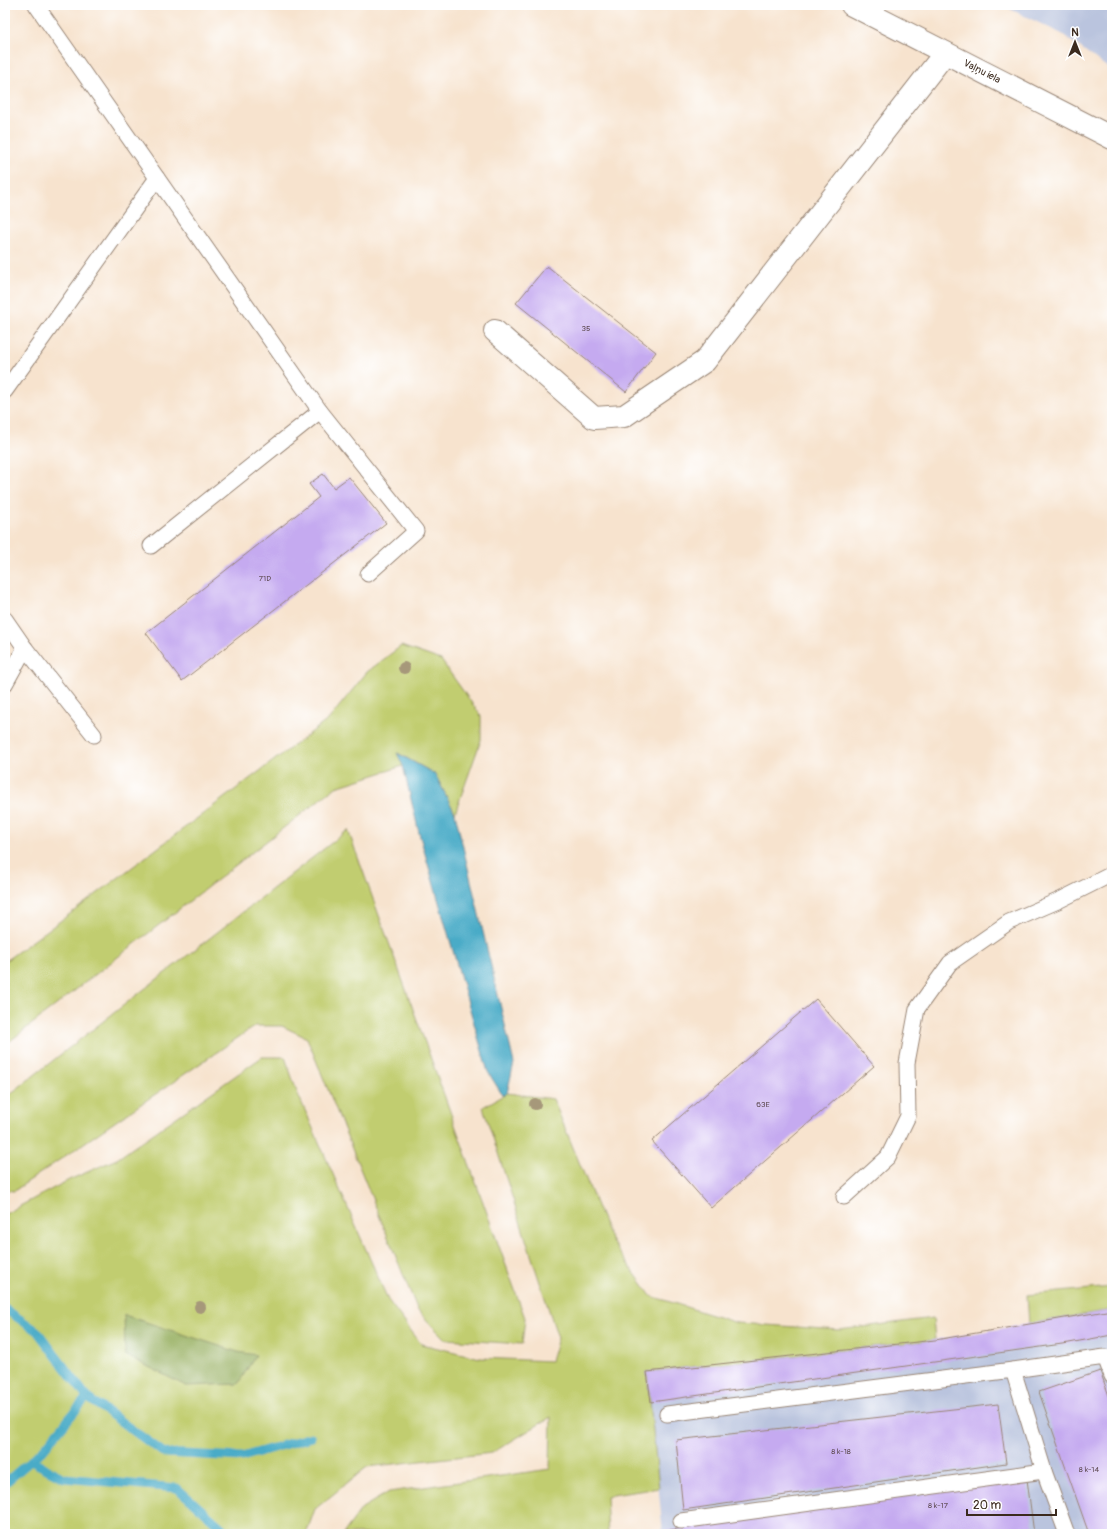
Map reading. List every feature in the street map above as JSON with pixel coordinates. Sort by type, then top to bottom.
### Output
[{"type":"street","name":"Vaļņu iela","points":[[852,5],[1112,138]]},
{"type":"street","points":[[495,331],[594,418],[624,416],[705,361],[945,53]]},
{"type":"lane","points":[[36,5],[320,411],[416,531],[368,574]]},
{"type":"lane","points":[[5,391],[158,178]]},
{"type":"lane","points":[[150,546],[320,411]]},
{"type":"lane","points":[[5,619],[25,648],[94,735]]},
{"type":"lane","points":[[5,684],[25,648]]},
{"type":"lane","points":[[844,1197],[888,1157],[908,1116],[907,1063],[917,1009],[950,963],[1009,922],[1060,900],[1112,874]]},
{"type":"lane","points":[[667,1414],[1013,1370],[1108,1356],[1112,1376]]},
{"type":"lane","points":[[1013,1370],[1044,1471],[1067,1534]]},
{"type":"lane","points":[[681,1521],[1044,1471]]},
{"type":"shaded area","points":[[1002,5],[1112,5],[1112,71],[1062,34]]},
{"type":"shaded area","points":[[1112,1310],[1112,1534],[663,1534],[647,1372],[935,1340]]},
{"type":"green space","points":[[401,646],[441,660],[481,716],[481,740],[455,813],[435,774],[398,753],[403,766],[336,787],[5,1045],[5,961],[74,911],[329,719],[367,672]]},
{"type":"green space","points":[[348,830],[525,1318],[522,1344],[445,1339],[418,1311],[307,1038],[282,1026],[255,1026],[14,1191],[5,1190],[5,1098]]},
{"type":"green space","points":[[262,1057],[285,1057],[297,1092],[388,1300],[421,1344],[480,1358],[551,1361],[558,1338],[483,1107],[507,1093],[553,1099],[612,1242],[651,1296],[737,1323],[839,1330],[933,1318],[935,1340],[647,1372],[659,1488],[606,1496],[608,1534],[343,1534],[362,1508],[389,1492],[550,1469],[551,1417],[492,1453],[367,1467],[315,1509],[306,1534],[5,1534],[5,1214],[69,1180],[117,1159]]},
{"type":"green space","points":[[1112,1287],[1112,1310],[1029,1324],[1027,1295]]},
{"type":"green space","points":[[124,1315],[238,1352],[256,1355],[238,1384],[186,1386],[125,1355]]},
{"type":"water","points":[[397,753],[435,774],[455,813],[514,1063],[507,1093],[503,1096],[488,1072],[419,833],[403,766]]},
{"type":"building","points":[[547,266],[656,352],[626,392],[516,303]]},
{"type":"building","points":[[323,474],[334,488],[349,477],[386,523],[182,681],[146,633],[319,497],[309,484]]},
{"type":"building","points":[[816,999],[874,1066],[711,1208],[652,1141]]},
{"type":"building","points":[[1112,1310],[1112,1335],[1069,1343],[651,1402],[647,1372],[935,1340]]},
{"type":"building","points":[[1100,1371],[1112,1404],[1112,1534],[1089,1534],[1039,1392]]},
{"type":"building","points":[[998,1404],[1006,1463],[683,1510],[676,1440]]},
{"type":"building","points":[[1027,1479],[1034,1534],[663,1534],[663,1531]]},
{"type":"waterway","points":[[5,1309],[37,1331],[87,1397],[164,1453],[242,1457],[311,1437]]},
{"type":"waterway","points":[[5,1483],[43,1450],[87,1397]]},
{"type":"waterway","points":[[31,1461],[64,1478],[177,1488],[229,1534]]}]
